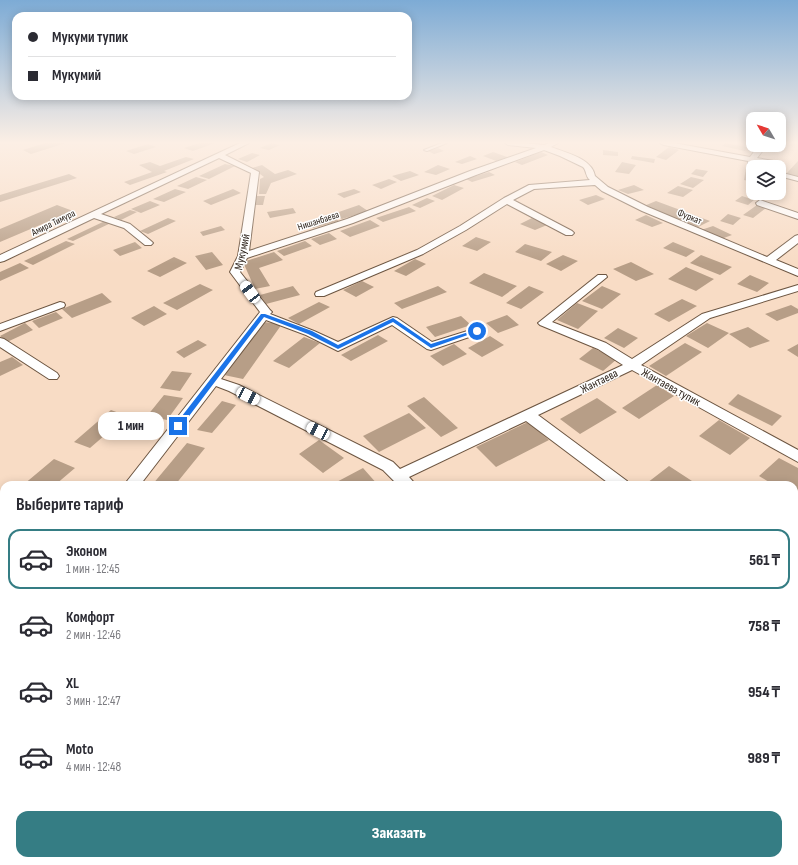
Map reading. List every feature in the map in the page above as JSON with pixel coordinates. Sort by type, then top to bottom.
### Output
[{"type":"street","name":"Амира Тимура","points":[[0,259],[158,183]]},
{"type":"street","name":"Мукумий","points":[[253,183],[243,256],[236,272],[266,312],[263,315]]},
{"type":"street","name":"Нишанбаева","points":[[243,256],[350,221],[448,183]]},
{"type":"street","points":[[320,294],[420,252],[463,228],[507,200],[532,187],[579,183]]},
{"type":"street","name":"Фуркат","points":[[599,183],[605,189],[645,209],[798,273]]},
{"type":"street","points":[[507,200],[568,233]]},
{"type":"street","points":[[760,202],[798,216]]},
{"type":"street","points":[[94,214],[127,226],[148,243]]},
{"type":"street","points":[[768,261],[798,238]]},
{"type":"street","points":[[0,249],[10,255]]},
{"type":"street","name":"Жантаева тупик","points":[[602,277],[544,323],[602,346],[632,365],[798,457]]},
{"type":"street","name":"Жантаева","points":[[403,480],[528,415],[632,365],[706,316],[798,288]]},
{"type":"street","points":[[0,328],[60,305]]},
{"type":"street","points":[[135,481],[263,315],[310,333],[338,347],[393,320],[431,346],[477,331]]},
{"type":"street","points":[[0,342],[53,376]]},
{"type":"street","points":[[214,380],[234,388],[388,466],[403,480]]},
{"type":"street","points":[[528,415],[617,481]]},
{"type":"building","points":[[38,183],[60,183],[0,202],[0,195]]},
{"type":"building","points":[[183,183],[200,183],[188,189],[177,186]]},
{"type":"building","points":[[260,183],[271,183],[266,194],[259,194]]},
{"type":"building","points":[[377,183],[394,183],[381,189],[372,185]]},
{"type":"building","points":[[681,183],[699,183],[693,188]]},
{"type":"building","points":[[454,185],[464,188],[442,200],[432,196]]},
{"type":"building","points":[[634,185],[644,190],[628,194],[618,190]]},
{"type":"building","points":[[678,186],[693,190],[683,197],[667,193]]},
{"type":"building","points":[[175,189],[186,192],[164,202],[153,199]]},
{"type":"building","points":[[233,189],[241,193],[211,205],[203,201]]},
{"type":"building","points":[[354,189],[361,192],[344,198],[337,194]]},
{"type":"building","points":[[596,195],[605,199],[588,205],[579,200]]},
{"type":"building","points":[[255,196],[265,196],[263,205],[254,205]]},
{"type":"building","points":[[742,196],[746,197],[746,200],[754,200],[748,205],[735,201]]},
{"type":"building","points":[[427,198],[435,201],[420,208],[412,205]]},
{"type":"building","points":[[150,201],[160,205],[141,213],[131,209]]},
{"type":"building","points":[[656,201],[710,221],[698,227],[644,206]]},
{"type":"building","points":[[57,205],[73,211],[0,242],[0,229]]},
{"type":"building","points":[[359,205],[368,211],[342,219],[333,214]]},
{"type":"building","points":[[757,205],[766,208],[753,218],[743,215]]},
{"type":"building","points":[[409,207],[416,211],[383,222],[376,218]]},
{"type":"building","points":[[293,208],[296,213],[270,218],[267,212]]},
{"type":"building","points":[[130,210],[137,212],[121,220],[114,217]]},
{"type":"building","points":[[728,214],[741,218],[733,225],[720,221]]},
{"type":"building","points":[[331,215],[339,221],[313,228],[305,222]]},
{"type":"building","points":[[646,215],[663,223],[652,227],[635,220]]},
{"type":"building","points":[[168,218],[176,221],[148,234],[140,231]]},
{"type":"building","points":[[532,218],[547,225],[535,230],[520,224]]},
{"type":"building","points":[[107,220],[113,222],[73,241],[67,239]]},
{"type":"building","points":[[370,220],[380,226],[350,237],[340,231]]},
{"type":"building","points":[[221,226],[225,230],[203,236],[200,232]]},
{"type":"building","points":[[713,226],[732,235],[721,239],[701,230]]},
{"type":"building","points":[[329,233],[337,239],[320,245],[311,239]]},
{"type":"building","points":[[476,237],[491,242],[477,251],[462,246]]},
{"type":"building","points":[[66,241],[75,244],[33,265],[24,261]]},
{"type":"building","points":[[305,241],[312,246],[284,256],[277,251]]},
{"type":"building","points":[[135,242],[142,248],[120,256],[113,250]]},
{"type":"building","points":[[673,242],[695,251],[686,257],[663,248]]},
{"type":"building","points":[[525,244],[552,252],[541,261],[515,252]]},
{"type":"building","points":[[212,252],[223,265],[206,270],[195,256]]},
{"type":"building","points":[[274,252],[283,260],[259,268],[270,286],[255,289],[243,262]]},
{"type":"building","points":[[563,255],[578,261],[561,271],[546,264]]},
{"type":"building","points":[[701,255],[732,267],[720,275],[690,263]]},
{"type":"building","points":[[174,257],[187,263],[160,277],[147,271]]},
{"type":"building","points":[[415,259],[426,264],[406,276],[394,271]]},
{"type":"building","points":[[631,262],[654,274],[636,281],[613,269]]},
{"type":"building","points":[[20,263],[29,268],[0,281],[0,272]]},
{"type":"building","points":[[686,267],[714,279],[696,291],[668,279]]},
{"type":"building","points":[[484,273],[517,286],[502,297],[469,283]]},
{"type":"building","points":[[750,275],[769,283],[757,292],[737,284]]},
{"type":"building","points":[[362,281],[374,287],[356,297],[343,290]]},
{"type":"building","points":[[200,284],[213,290],[177,310],[163,303]]},
{"type":"building","points":[[293,286],[300,295],[266,304],[260,295]]},
{"type":"building","points":[[438,286],[447,292],[402,309],[394,303]]},
{"type":"building","points":[[529,286],[544,292],[521,309],[506,303]]},
{"type":"building","points":[[602,286],[621,294],[602,309],[582,301]]},
{"type":"building","points":[[102,293],[112,302],[72,318],[62,309]]},
{"type":"building","points":[[682,299],[697,306],[669,322],[654,314]]},
{"type":"building","points":[[319,302],[330,307],[299,324],[288,318]]},
{"type":"building","points":[[577,303],[598,311],[578,329],[557,320]]},
{"type":"building","points":[[791,305],[798,309],[798,313],[777,321],[765,314]]},
{"type":"building","points":[[154,306],[167,314],[144,326],[131,318]]},
{"type":"building","points":[[56,312],[63,318],[39,328],[32,321]]},
{"type":"building","points":[[507,315],[519,325],[498,333],[486,323]]},
{"type":"building","points":[[461,316],[471,325],[435,337],[426,327]]},
{"type":"building","points":[[263,322],[282,324],[243,379],[224,375]]},
{"type":"building","points":[[25,323],[33,330],[7,342],[0,336]]},
{"type":"building","points":[[707,323],[729,333],[708,348],[686,336]]},
{"type":"building","points":[[748,327],[770,341],[750,348],[729,334]]},
{"type":"building","points":[[618,328],[638,338],[624,348],[604,338]]},
{"type":"building","points":[[378,335],[388,341],[351,361],[341,355]]},
{"type":"building","points":[[490,336],[504,345],[482,357],[468,348]]},
{"type":"building","points":[[304,337],[320,343],[289,368],[273,361]]},
{"type":"building","points":[[198,340],[207,345],[184,358],[176,352]]},
{"type":"building","points":[[685,343],[702,352],[666,376],[649,366]]},
{"type":"building","points":[[454,344],[467,354],[443,366],[430,356]]},
{"type":"building","points":[[798,344],[798,357],[787,350]]},
{"type":"building","points":[[593,348],[617,359],[603,371],[579,359]]},
{"type":"building","points":[[12,357],[23,365],[0,376],[0,362]]},
{"type":"building","points":[[172,371],[192,373],[180,391],[160,388]]},
{"type":"building","points":[[657,385],[674,396],[639,419],[622,408]]},
{"type":"building","points":[[738,394],[782,416],[772,426],[728,404]]},
{"type":"building","points":[[164,395],[183,398],[167,420],[147,416]]},
{"type":"building","points":[[424,397],[458,428],[441,437],[407,406]]},
{"type":"building","points":[[597,398],[617,412],[580,434],[560,419]]},
{"type":"building","points":[[222,401],[236,405],[212,433],[197,430]]},
{"type":"building","points":[[111,410],[127,416],[90,448],[74,442]]},
{"type":"building","points":[[409,413],[426,428],[379,452],[363,436]]},
{"type":"building","points":[[719,420],[750,438],[730,455],[699,436]]},
{"type":"building","points":[[528,422],[549,440],[496,467],[476,447]]},
{"type":"building","points":[[319,440],[344,458],[323,473],[299,454]]},
{"type":"building","points":[[187,443],[205,448],[178,481],[155,481]]},
{"type":"building","points":[[779,458],[798,468],[798,481],[767,481],[759,476]]},
{"type":"building","points":[[54,459],[75,468],[60,481],[28,481]]},
{"type":"building","points":[[669,466],[692,481],[650,481]]},
{"type":"building","points":[[363,468],[374,481],[339,481]]},
{"type":"route","points":[[178,426],[263,315],[310,333],[338,347],[393,320],[431,346],[477,331]]}]
